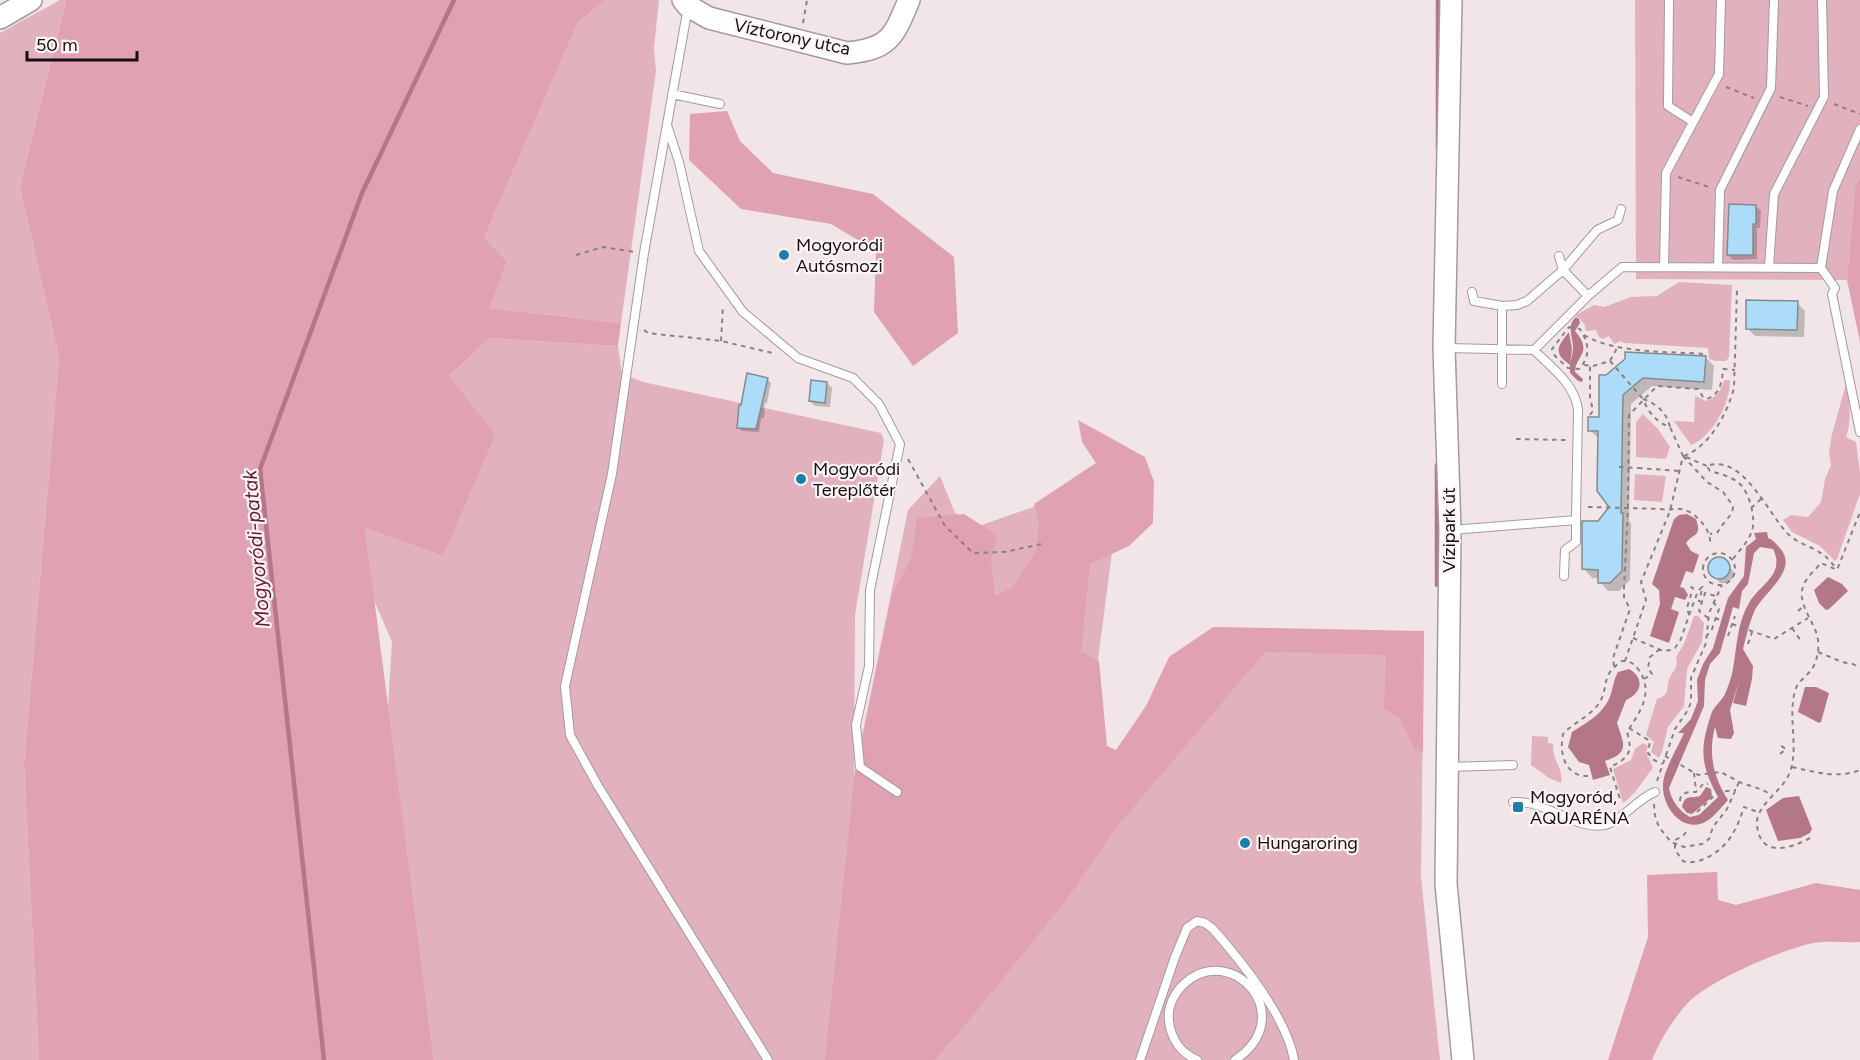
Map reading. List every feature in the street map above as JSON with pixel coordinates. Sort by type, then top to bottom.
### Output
[{"type":"street","points":[[0,18],[31,0]]},
{"type":"street","name":"Víztorony utca","points":[[686,3],[709,18],[847,53],[877,47],[896,31],[909,0]]},
{"type":"street","name":"Vízipark út","points":[[1451,0],[1444,348],[1450,530],[1446,885],[1463,1060]]},
{"type":"lane","points":[[1669,0],[1668,106],[1693,122]]},
{"type":"lane","points":[[1664,267],[1666,173],[1719,74],[1720,0]]},
{"type":"lane","points":[[1718,267],[1720,190],[1771,88],[1774,0]]},
{"type":"lane","points":[[1769,267],[1774,194],[1824,97],[1822,0]]},
{"type":"lane","points":[[686,3],[644,253],[612,474],[565,686],[570,735],[598,786],[768,1060]]},
{"type":"lane","points":[[672,94],[720,104]]},
{"type":"lane","points":[[667,123],[679,162],[699,251],[742,312],[798,358],[853,378],[879,404],[900,444],[870,590],[869,666],[856,725],[860,767],[897,792]]},
{"type":"lane","points":[[1860,129],[1833,191],[1821,268],[1835,288],[1832,294],[1860,432]]},
{"type":"lane","points":[[1472,292],[1474,301],[1502,306],[1517,305],[1527,301],[1563,270],[1597,230],[1618,220],[1621,209]]},
{"type":"lane","points":[[1559,256],[1563,270],[1588,296]]},
{"type":"lane","points":[[1534,350],[1588,296],[1622,267],[1821,268]]},
{"type":"lane","points":[[1502,306],[1502,384]]},
{"type":"lane","points":[[1444,348],[1534,350],[1571,388],[1577,398],[1576,542],[1565,550],[1563,576]]},
{"type":"lane","points":[[1450,530],[1576,520]]},
{"type":"lane","points":[[1446,767],[1513,765]]},
{"type":"lane","points":[[1513,802],[1534,804],[1569,819],[1600,827],[1620,817],[1655,792]]},
{"type":"lane","points":[[1140,1060],[1175,957],[1187,928],[1197,921],[1213,928],[1258,985],[1285,1034],[1294,1060]]},
{"type":"lane","points":[[1197,1060],[1179,1047],[1171,1033],[1168,1018],[1171,1003],[1178,989],[1190,978],[1204,972],[1219,971],[1234,975],[1247,983],[1262,1009],[1262,1025],[1257,1039],[1248,1052],[1235,1060]]},
{"type":"path","points":[[800,40],[807,0]]},
{"type":"path","points":[[1733,90],[1745,94]]},
{"type":"path","points":[[1790,100],[1799,103]]},
{"type":"path","points":[[1844,108],[1860,114]]},
{"type":"path","points":[[1666,173],[1707,186]]},
{"type":"path","points":[[576,255],[603,247],[644,253]]},
{"type":"path","points":[[721,341],[724,286]]},
{"type":"path","points":[[1683,456],[1695,452],[1726,412],[1734,388],[1737,290]]},
{"type":"path","points":[[634,324],[648,333],[721,341],[798,358]]},
{"type":"path","points":[[1568,368],[1579,369],[1587,358],[1588,350],[1580,329],[1569,327]]},
{"type":"path","points":[[1584,335],[1598,343],[1617,348],[1704,354]]},
{"type":"path","points":[[1555,356],[1552,349],[1556,343]]},
{"type":"path","points":[[1583,365],[1593,366],[1610,361],[1617,348]]},
{"type":"path","points":[[1610,361],[1643,399],[1646,409],[1661,425],[1670,427]]},
{"type":"path","points":[[1614,666],[1613,658],[1630,609],[1624,597],[1629,415],[1657,386],[1698,388],[1703,397],[1711,398],[1719,389],[1723,369],[1735,370]]},
{"type":"path","points":[[1643,399],[1653,402],[1668,418],[1683,456],[1707,482],[1723,492],[1733,506],[1730,516],[1718,532],[1709,534]]},
{"type":"path","points":[[1516,439],[1564,440]]},
{"type":"path","points":[[900,444],[945,526],[973,553],[1004,552],[1042,544]]},
{"type":"path","points":[[1683,456],[1707,466],[1710,471],[1727,476],[1741,486],[1751,508],[1754,523],[1746,543],[1733,559]]},
{"type":"path","points":[[1625,661],[1646,600],[1641,582],[1670,511],[1683,456]]},
{"type":"path","points":[[1707,466],[1713,464],[1730,468],[1747,479],[1789,535],[1822,553],[1837,570]]},
{"type":"path","points":[[1619,467],[1680,471]]},
{"type":"path","points":[[1734,481],[1739,473]]},
{"type":"path","points":[[1751,508],[1762,498]]},
{"type":"path","points":[[1576,507],[1687,510],[1696,516],[1709,534],[1710,544]]},
{"type":"path","points":[[1837,570],[1860,512]]},
{"type":"path","points":[[1712,553],[1729,555],[1735,564],[1734,575],[1722,585],[1712,583],[1704,576],[1704,561],[1712,553]]},
{"type":"path","points":[[1810,838],[1788,848],[1767,845],[1757,825],[1758,812],[1786,782],[1792,767],[1794,693],[1797,684],[1814,666],[1818,652],[1818,638],[1804,606],[1803,585],[1821,563],[1837,570]]},
{"type":"path","points":[[1686,585],[1693,588],[1688,608],[1689,615]]},
{"type":"path","points":[[1722,585],[1713,602],[1708,618],[1706,643],[1691,678],[1691,702],[1675,729],[1662,764],[1655,792],[1655,816],[1665,836],[1675,845],[1684,847],[1705,842],[1727,809],[1739,782]]},
{"type":"path","points":[[1633,638],[1660,649],[1675,648],[1698,591],[1703,586],[1699,601],[1702,602]]},
{"type":"path","points":[[1708,618],[1699,611],[1705,593],[1716,596]]},
{"type":"path","points":[[1706,637],[1712,629],[1719,609],[1713,602]]},
{"type":"path","points":[[1798,611],[1804,606]]},
{"type":"path","points":[[1728,636],[1735,616]]},
{"type":"path","points":[[1715,618],[1774,639],[1808,618]]},
{"type":"path","points":[[1792,628],[1799,638],[1799,643]]},
{"type":"path","points":[[1748,644],[1752,632]]},
{"type":"path","points":[[1644,679],[1652,674],[1648,668],[1650,657],[1660,649]]},
{"type":"path","points":[[1818,652],[1860,668]]},
{"type":"path","points":[[1588,776],[1578,775],[1566,763],[1561,754],[1563,734],[1598,705],[1603,695],[1608,671],[1622,660],[1635,666],[1644,679],[1646,695],[1643,705],[1627,732],[1631,746],[1626,758],[1610,766],[1620,799],[1612,801]]},
{"type":"path","points":[[1629,728],[1650,741],[1648,753],[1662,764]]},
{"type":"path","points":[[1780,745],[1786,749],[1793,749]]},
{"type":"path","points":[[1780,754],[1786,749]]},
{"type":"path","points":[[1665,756],[1694,773],[1700,775],[1718,771],[1773,796]]},
{"type":"path","points":[[1792,767],[1824,774],[1846,775],[1860,770]]},
{"type":"path","points":[[1694,773],[1696,792]]},
{"type":"path","points":[[1680,801],[1683,794],[1696,792],[1704,783],[1708,784]]},
{"type":"path","points":[[1697,812],[1718,792],[1736,790]]},
{"type":"path","points":[[1686,832],[1675,840],[1675,850],[1683,861],[1696,863],[1729,840],[1744,807],[1758,812]]},
{"type":"shaded area","points":[[60,0],[66,0],[20,187],[59,358],[24,764],[39,1060],[0,1060],[0,33]]},
{"type":"shaded area","points":[[66,0],[606,0],[578,22],[484,238],[507,261],[489,308],[621,323],[618,346],[490,338],[449,376],[495,435],[443,556],[365,528],[434,1060],[39,1060],[24,764],[59,358],[20,187]]},
{"type":"shaded area","points":[[606,0],[659,0],[654,48],[656,71],[621,323],[488,308],[507,261],[484,238],[578,22]]},
{"type":"shaded area","points":[[1635,0],[1860,0],[1860,177],[1855,186],[1847,280],[1636,279]]},
{"type":"shaded area","points":[[727,111],[740,141],[773,173],[873,194],[954,257],[958,333],[913,366],[874,312],[876,251],[831,224],[741,209],[689,160],[690,114]]},
{"type":"shaded area","points":[[1860,177],[1860,342],[1847,280],[1855,186]]},
{"type":"shaded area","points":[[1679,282],[1732,285],[1729,357],[1726,361],[1709,359],[1708,348],[1621,341],[1614,344],[1609,336],[1603,339],[1599,337],[1596,330],[1586,331],[1585,325],[1576,315],[1594,305],[1604,307],[1631,297],[1657,296]]},
{"type":"shaded area","points":[[1576,317],[1580,323],[1575,331],[1583,344],[1583,349],[1575,372],[1583,379],[1582,382],[1570,373],[1570,365],[1559,353],[1560,346],[1569,332],[1572,349],[1570,364],[1573,348],[1571,324]]},
{"type":"shaded area","points":[[490,338],[618,346],[622,374],[643,382],[881,433],[884,440],[855,615],[854,775],[908,510],[940,476],[955,513],[979,526],[1122,476],[1082,782],[1094,808],[1217,638],[1424,631],[1421,877],[1440,1060],[434,1060],[388,708],[392,642],[374,600],[365,528],[443,556],[449,376]]},
{"type":"shaded area","points":[[1724,380],[1730,380],[1729,389],[1719,418],[1706,435],[1691,445],[1674,421],[1694,422],[1695,396],[1706,401],[1713,398]]},
{"type":"shaded area","points":[[1846,384],[1850,410],[1846,437],[1856,442],[1860,494],[1835,561],[1820,546],[1792,532],[1783,520],[1791,515],[1808,517],[1821,502],[1825,479],[1831,465],[1829,453],[1832,434]]},
{"type":"shaded area","points":[[1643,414],[1658,429],[1670,447],[1666,459],[1636,457],[1636,422]]},
{"type":"shaded area","points":[[1078,420],[1145,457],[1154,482],[1153,523],[1129,546],[1090,564],[1081,652],[1099,661],[1107,746],[1116,750],[1146,706],[1169,657],[1213,627],[1424,631],[1423,753],[1414,749],[1400,718],[1384,709],[1386,655],[1265,652],[1116,828],[1064,903],[934,1060],[825,1060],[854,780],[892,595],[911,559],[917,518],[964,514],[997,535],[991,560],[995,596],[1012,588],[1036,551],[1039,522],[1034,504],[1096,463],[1082,442]]},
{"type":"shaded area","points":[[1635,474],[1666,476],[1662,502],[1634,500]]},
{"type":"shaded area","points":[[1687,514],[1696,519],[1698,532],[1686,543],[1691,551],[1699,555],[1693,573],[1686,571],[1680,587],[1684,588],[1688,595],[1685,600],[1675,597],[1671,609],[1679,612],[1669,643],[1650,636],[1660,604],[1659,590],[1652,584],[1674,519],[1679,515]]},
{"type":"shaded area","points":[[1767,532],[1768,538],[1779,547],[1785,556],[1786,564],[1778,581],[1758,605],[1748,630],[1743,649],[1753,666],[1746,706],[1733,703],[1740,678],[1730,710],[1734,733],[1731,739],[1718,738],[1715,727],[1712,746],[1713,765],[1728,800],[1708,821],[1692,825],[1678,819],[1668,807],[1663,792],[1664,779],[1684,733],[1678,733],[1691,719],[1698,701],[1697,680],[1713,648],[1728,598],[1744,576],[1746,547],[1756,539],[1754,533]],"holes":[[[1760,547],[1773,549],[1776,558],[1774,573],[1753,597],[1745,611],[1739,629],[1730,680],[1724,696],[1712,712],[1705,738],[1705,764],[1718,797],[1699,815],[1690,817],[1676,805],[1669,788],[1704,706],[1705,680],[1710,664],[1720,653],[1733,607],[1739,609],[1742,591],[1748,584],[1754,553]]]},
{"type":"shaded area","points":[[1828,577],[1842,584],[1848,591],[1826,610],[1819,603],[1814,590]]},
{"type":"shaded area","points":[[1694,616],[1698,616],[1704,623],[1702,642],[1687,669],[1684,706],[1668,727],[1659,758],[1651,752],[1654,742],[1646,735],[1657,699],[1666,693],[1669,680],[1676,667],[1676,657],[1684,644]]},
{"type":"shaded area","points":[[1629,669],[1638,677],[1640,685],[1635,693],[1626,700],[1617,723],[1623,742],[1622,751],[1605,761],[1610,775],[1593,780],[1589,765],[1579,762],[1568,747],[1572,732],[1602,710],[1610,698],[1618,672]]},
{"type":"shaded area","points":[[1805,687],[1816,687],[1829,693],[1819,723],[1798,712]]},
{"type":"shaded area","points":[[1532,736],[1548,737],[1548,743],[1553,744],[1554,755],[1561,773],[1561,783],[1549,778],[1531,765]]},
{"type":"shaded area","points":[[1643,743],[1648,746],[1646,752],[1653,768],[1636,791],[1623,803],[1613,769],[1631,760],[1635,749]]},
{"type":"shaded area","points":[[1706,787],[1711,789],[1712,797],[1692,814],[1687,813],[1682,807],[1685,800],[1700,796]]},
{"type":"shaded area","points":[[1799,796],[1812,829],[1810,833],[1800,838],[1778,841],[1766,810],[1783,798]]},
{"type":"shaded area","points":[[1717,872],[1718,900],[1736,905],[1816,883],[1860,890],[1860,942],[1809,944],[1743,969],[1710,986],[1686,1005],[1667,1031],[1652,1060],[1608,1060],[1648,937],[1647,875]]},
{"type":"building","points":[[1729,204],[1756,205],[1756,224],[1753,224],[1753,255],[1727,255]]},
{"type":"building","points":[[1746,300],[1798,301],[1797,330],[1746,329]]},
{"type":"building","points":[[1625,352],[1706,356],[1704,382],[1643,378],[1623,395],[1622,571],[1610,583],[1598,583],[1598,570],[1582,569],[1582,521],[1598,521],[1609,507],[1597,491],[1598,431],[1588,431],[1588,417],[1599,417],[1599,375],[1606,375],[1625,359]]},
{"type":"building","points":[[747,373],[768,378],[756,429],[737,428],[739,405],[741,405]]},
{"type":"building","points":[[811,380],[827,382],[825,403],[809,401]]},
{"type":"building","points":[[1719,557],[1727,560],[1730,568],[1727,576],[1719,579],[1711,576],[1708,568],[1711,560]]},
{"type":"waterway","name":"Mogyoródi-patak","points":[[324,1060],[260,469],[362,193],[454,0]]},
{"type":"waterway","points":[[1438,0],[1438,150]]},
{"type":"waterway","points":[[1437,465],[1437,585]]},
{"type":"place","name":"Mogyoródi Autósmozi","points":[[784,255]]},
{"type":"place","name":"Mogyoródi Tereplőtér","points":[[801,479]]},
{"type":"place","name":"Mogyoród, AQUARÉNA","points":[[1518,807]]},
{"type":"place","name":"Hungaroring","points":[[1245,843]]}]
